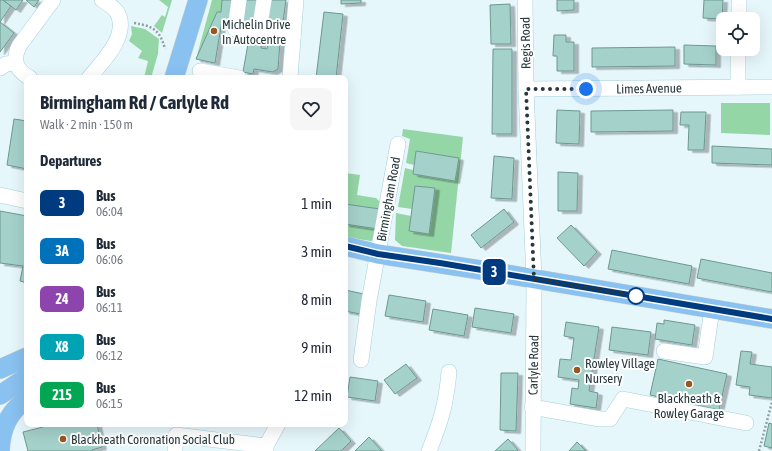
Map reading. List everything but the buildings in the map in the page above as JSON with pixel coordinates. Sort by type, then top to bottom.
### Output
[{"type":"main road","points":[[165,75],[184,0]]},
{"type":"main road","points":[[175,75],[198,0]]},
{"type":"main road","name":"Birmingham Road","points":[[348,247],[378,254],[772,319]]},
{"type":"main road","name":"Birmingham Road","points":[[348,257],[356,258],[378,254]]},
{"type":"main road","points":[[0,369],[24,365]]},
{"type":"main road","points":[[0,395],[24,366]]},
{"type":"main road","points":[[0,451],[1,435],[8,419],[17,406],[24,401]]},
{"type":"street","points":[[25,75],[21,73],[16,63],[16,53],[19,46],[53,0]]},
{"type":"street","points":[[91,75],[118,39],[120,32],[119,20],[116,12],[102,0]]},
{"type":"street","points":[[239,0],[235,29],[293,38]]},
{"type":"street","points":[[259,32],[264,0]]},
{"type":"street","points":[[290,75],[296,0]]},
{"type":"street","name":"Regis Road","points":[[525,0],[526,89],[534,279]]},
{"type":"street","points":[[739,0],[739,12]]},
{"type":"street","points":[[738,56],[738,87]]},
{"type":"street","points":[[0,68],[6,64],[16,63]]},
{"type":"street","points":[[200,71],[222,75]]},
{"type":"street","name":"Limes Avenue","points":[[526,89],[772,87]]},
{"type":"street","name":"Birmingham Road","points":[[361,360],[369,301],[398,144]]},
{"type":"street","points":[[0,195],[24,200]]},
{"type":"street","name":"Carlyle Road","points":[[533,451],[532,407],[534,279]]},
{"type":"street","points":[[664,351],[705,357],[712,309]]},
{"type":"street","points":[[429,451],[447,401],[449,372]]},
{"type":"street","points":[[532,407],[600,419],[610,419],[623,399],[746,423]]},
{"type":"street","points":[[175,451],[176,434],[266,448],[276,427]]},
{"type":"path","points":[[119,20],[148,25],[161,35],[165,50]]},
{"type":"path","points":[[759,451],[772,402]]},
{"type":"green space","points":[[159,0],[172,0],[162,33],[154,26],[162,15],[165,17],[168,7]]},
{"type":"green space","points":[[212,0],[222,0],[221,12],[217,12],[196,59]]},
{"type":"green space","points":[[131,26],[145,29],[159,39],[158,54],[152,75],[145,75],[148,61],[138,58],[142,51],[129,41],[132,34]]},
{"type":"green space","points":[[721,103],[770,103],[770,135],[721,133]]},
{"type":"green space","points":[[403,129],[463,137],[451,253],[402,246],[395,240],[396,213],[411,216],[409,231],[429,234],[435,188],[415,186],[412,209],[398,207],[405,168],[413,170],[413,174],[455,181],[459,158],[416,151],[414,165],[406,163],[410,139],[402,136]]},
{"type":"green space","points":[[348,173],[360,175],[357,195],[376,198],[380,202],[380,209],[348,204]]},
{"type":"green space","points":[[348,224],[378,229],[376,239],[371,241],[348,237]]},
{"type":"bus line","name":"3","points":[[348,247],[378,254],[440,263],[772,319]]},
{"type":"place","name":"Michelin Drive In Autocentre","points":[[214,31]]},
{"type":"place","name":"Rowley Village Nursery","points":[[577,370]]},
{"type":"place","name":"Blackheath & Rowley Garage","points":[[689,384]]},
{"type":"place","name":"Blackheath Coronation Social Club","points":[[63,439]]},
{"type":"route","points":[[586,89],[526,89],[534,279],[638,296],[636,296]]}]
